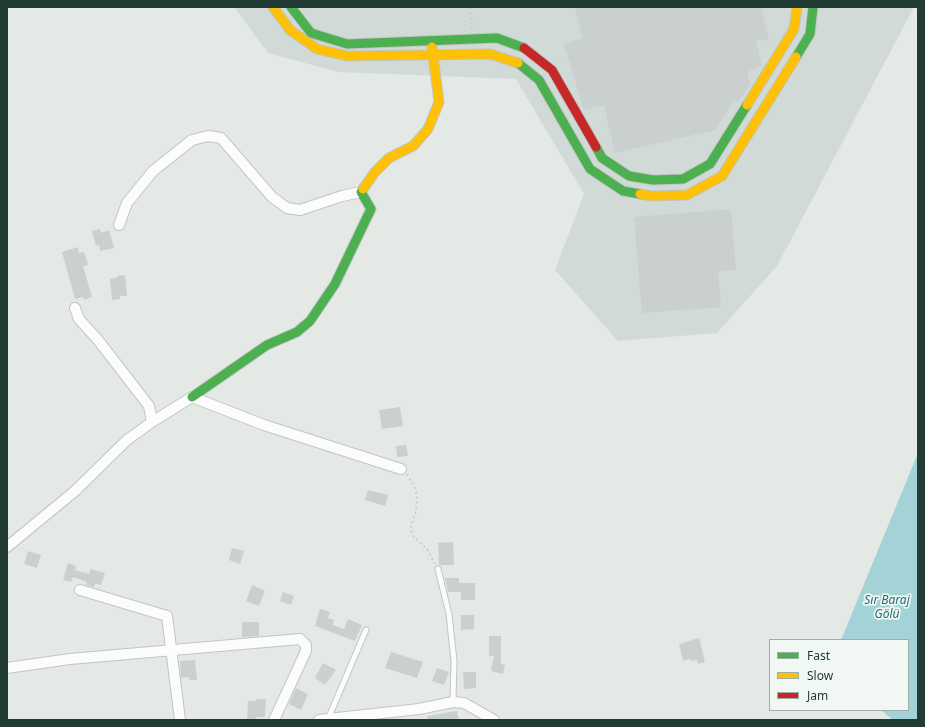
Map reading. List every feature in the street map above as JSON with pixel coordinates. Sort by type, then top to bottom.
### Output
[{"type":"street","points":[[273,7],[290,30],[318,49],[346,56],[490,54],[517,62],[539,80],[590,169],[623,191],[652,196],[687,195],[722,176],[810,34],[813,7]]},
{"type":"street","points":[[291,7],[311,33],[347,44],[497,38],[528,50],[552,70],[602,158],[629,176],[653,180],[683,179],[710,164],[794,29],[797,7]]},
{"type":"street","points":[[119,225],[127,203],[153,171],[192,140],[208,136],[221,138],[272,197],[287,208],[300,210],[342,196],[361,192],[375,172],[389,158],[413,146],[428,129],[439,102],[431,41]]},
{"type":"street","points":[[7,547],[75,490],[127,440],[267,345],[297,332],[310,321],[335,284],[371,209],[361,192]]},
{"type":"street","points":[[75,308],[79,319],[98,340],[149,406],[152,422]]},
{"type":"street","points":[[192,397],[264,425],[401,469]]},
{"type":"street","points":[[80,590],[167,616],[173,649],[180,720]]},
{"type":"street","points":[[7,668],[70,659],[173,649],[289,639],[303,640],[306,645],[306,651],[274,720]]},
{"type":"street","points":[[323,719],[419,709],[453,702],[464,703],[494,720]]},
{"type":"lane","points":[[438,569],[449,614],[454,661],[453,702]]},
{"type":"lane","points":[[323,719],[366,630]]},
{"type":"path","points":[[401,469],[411,479],[417,496],[416,512],[411,526],[412,535],[431,554],[438,569]]},
{"type":"shaded area","points":[[234,7],[914,7],[777,266],[717,333],[618,341],[555,270],[584,194],[516,79],[338,72],[268,53]]},
{"type":"water","name":"Sır Baraj Gölü","points":[[918,453],[918,720],[893,720],[882,711],[909,711],[909,639],[841,639]]},
{"type":"building","points":[[575,7],[761,7],[769,39],[756,41],[762,66],[747,72],[750,84],[739,101],[734,101],[715,130],[615,153],[604,105],[584,110],[564,44],[582,38]]},
{"type":"building","points":[[731,209],[736,270],[718,271],[721,307],[642,313],[634,217]]},
{"type":"building","points":[[100,229],[101,233],[109,230],[114,248],[100,251],[99,245],[96,246],[92,231]]},
{"type":"building","points":[[78,247],[79,253],[84,252],[88,265],[83,266],[92,297],[84,300],[83,297],[75,299],[62,252]]},
{"type":"building","points":[[125,275],[127,296],[120,296],[120,299],[112,300],[110,279]]},
{"type":"building","points":[[400,407],[403,426],[382,429],[379,410]]},
{"type":"building","points":[[406,445],[408,456],[397,457],[396,446]]},
{"type":"building","points":[[368,490],[388,495],[385,506],[365,500]]},
{"type":"building","points":[[453,542],[454,565],[439,565],[438,543]]},
{"type":"building","points":[[232,548],[244,551],[240,564],[229,560]]},
{"type":"building","points":[[28,551],[41,555],[37,568],[24,564]]},
{"type":"building","points":[[68,563],[76,566],[75,570],[89,574],[91,569],[105,573],[101,585],[95,583],[94,587],[86,585],[87,582],[73,577],[71,582],[63,580]]},
{"type":"building","points":[[445,578],[459,578],[459,583],[475,583],[475,600],[461,600],[461,592],[448,592]]},
{"type":"building","points":[[252,585],[265,591],[259,606],[246,601]]},
{"type":"building","points":[[283,592],[294,596],[291,605],[280,601]]},
{"type":"building","points":[[320,609],[330,612],[328,618],[334,620],[333,625],[344,629],[348,619],[362,625],[355,641],[315,626]]},
{"type":"building","points":[[461,615],[474,615],[474,629],[461,630]]},
{"type":"building","points":[[242,622],[259,622],[259,636],[242,637]]},
{"type":"building","points":[[489,636],[501,636],[501,664],[505,665],[503,674],[491,671],[494,656],[489,656]]},
{"type":"building","points":[[699,638],[705,662],[698,664],[697,660],[691,661],[691,659],[683,661],[679,644]]},
{"type":"building","points":[[391,652],[423,662],[417,678],[385,668]]},
{"type":"building","points":[[195,660],[197,680],[189,680],[189,677],[181,678],[180,661]]},
{"type":"building","points":[[323,663],[336,670],[325,685],[315,678]]},
{"type":"building","points":[[437,668],[449,672],[444,685],[432,681]]},
{"type":"building","points":[[463,672],[476,672],[476,688],[464,689]]},
{"type":"building","points":[[296,688],[308,694],[301,710],[289,704]]},
{"type":"building","points":[[257,699],[266,699],[265,717],[256,717],[256,720],[247,719],[248,701],[256,701]]},
{"type":"building","points":[[457,711],[459,720],[428,720],[427,716]]},
{"type":"traffic: fast","points":[[291,7],[311,33],[347,44],[497,38],[524,48]]},
{"type":"traffic: fast","points":[[796,57],[810,34],[813,7]]},
{"type":"traffic: fast","points":[[518,63],[539,80],[590,169],[623,191],[640,194]]},
{"type":"traffic: fast","points":[[596,147],[602,158],[629,176],[653,180],[683,179],[710,164],[747,105]]},
{"type":"traffic: fast","points":[[192,397],[267,345],[297,332],[310,321],[335,284],[371,209],[361,192],[363,189]]},
{"type":"traffic: slow","points":[[273,7],[290,30],[317,49],[347,56],[490,54],[518,63]]},
{"type":"traffic: slow","points":[[747,105],[794,29],[797,7]]},
{"type":"traffic: slow","points":[[363,189],[375,172],[389,158],[413,146],[428,129],[439,102],[432,47]]},
{"type":"traffic: slow","points":[[640,194],[652,196],[687,195],[722,176],[796,57]]},
{"type":"traffic: jam","points":[[524,48],[552,70],[596,147]]}]
